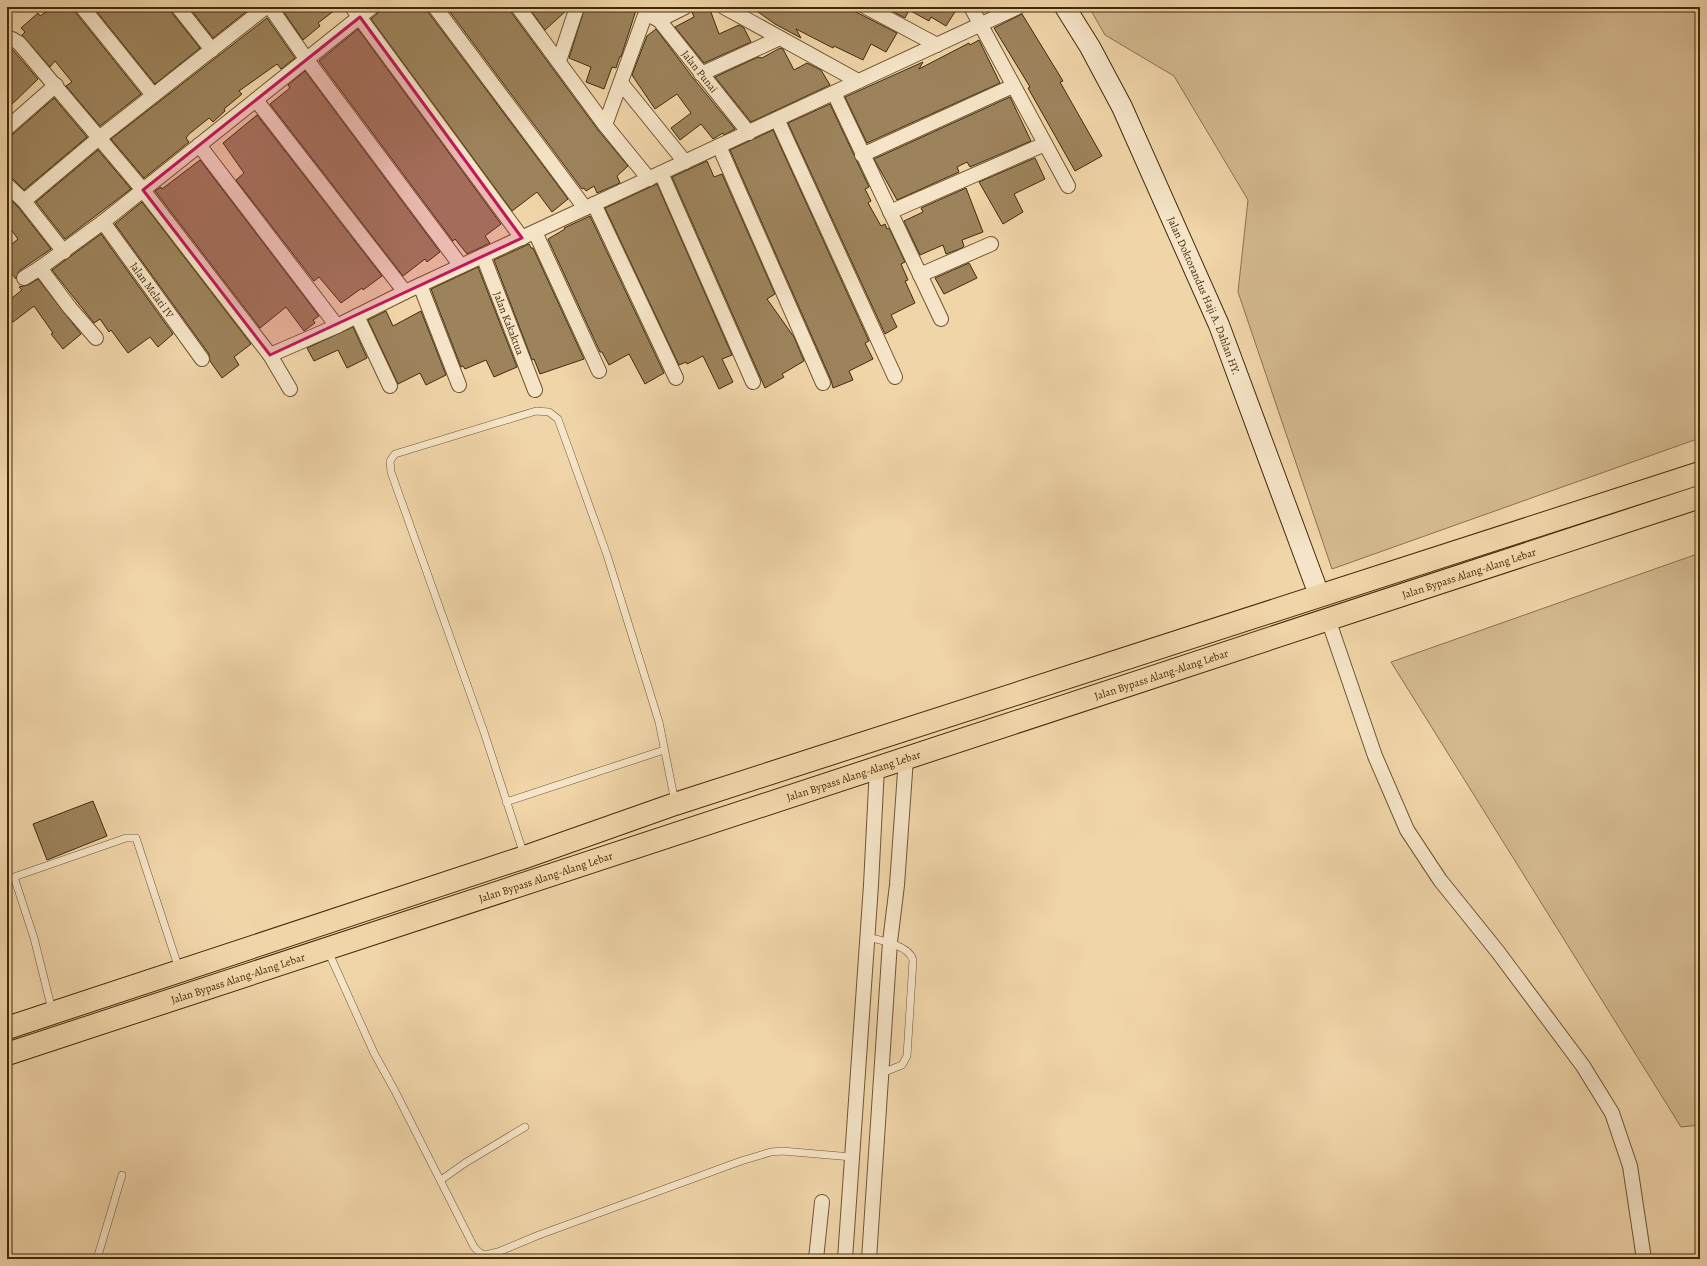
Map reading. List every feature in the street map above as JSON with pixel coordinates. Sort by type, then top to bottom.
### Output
[{"type":"highway","points":[[7,1028],[524,857],[675,804],[1318,590],[1551,521],[1700,473]]},
{"type":"highway","name":"Jalan Bypass Alang-Alang Lebar","points":[[7,1054],[1700,497]]},
{"type":"highway","points":[[1551,521],[1559,543]]},
{"type":"street","points":[[178,7],[212,50]]},
{"type":"street","points":[[24,201],[99,138],[266,7]]},
{"type":"street","points":[[270,7],[307,60],[461,266]]},
{"type":"street","points":[[24,278],[64,252],[103,222],[307,60],[356,12],[372,7]]},
{"type":"street","points":[[435,7],[590,206],[676,378]]},
{"type":"street","points":[[518,7],[605,125],[655,176],[753,382]]},
{"type":"street","points":[[559,61],[577,7]]},
{"type":"street","points":[[605,125],[622,83],[626,64],[651,14],[685,7]]},
{"type":"street","points":[[724,7],[858,81]]},
{"type":"street","points":[[866,7],[937,45]]},
{"type":"street","points":[[971,7],[982,24],[1013,86],[1068,186]]},
{"type":"street","points":[[270,355],[337,326],[405,292],[1018,7]]},
{"type":"street","name":"Jalan Doktorandus Haji A. Dahlan HY.","points":[[1065,7],[1090,47],[1122,107],[1219,325],[1318,590]]},
{"type":"street","points":[[83,8],[154,95]]},
{"type":"street","points":[[356,12],[528,235],[599,371]]},
{"type":"street","name":"Jalan Punai","points":[[651,14],[749,132]]},
{"type":"street","points":[[701,74],[780,38]]},
{"type":"street","points":[[7,42],[12,40],[19,43],[56,85],[143,190],[270,355],[290,389]]},
{"type":"street","points":[[622,83],[685,162]]},
{"type":"street","points":[[7,128],[56,85]]},
{"type":"street","points":[[862,155],[1013,86]]},
{"type":"street","points":[[834,93],[862,155],[941,319]]},
{"type":"street","points":[[256,100],[405,292]]},
{"type":"street","points":[[777,119],[895,378]]},
{"type":"street","points":[[890,212],[1045,144]]},
{"type":"street","points":[[199,145],[337,326]]},
{"type":"street","points":[[719,146],[823,383]]},
{"type":"street","points":[[7,185],[24,201],[64,252]]},
{"type":"street","name":"Jalan Melati IV","points":[[103,222],[202,359]]},
{"type":"street","points":[[920,275],[991,244]]},
{"type":"street","name":"Jalan Kakaktua","points":[[483,256],[535,390]]},
{"type":"street","points":[[40,268],[70,308],[96,338]]},
{"type":"street","points":[[420,286],[460,385]]},
{"type":"street","points":[[358,316],[390,386]]},
{"type":"street","points":[[1328,619],[1346,676],[1375,756],[1408,830],[1440,880],[1498,952],[1583,1066],[1612,1112],[1630,1166],[1644,1259]]},
{"type":"street","points":[[869,1259],[890,942],[897,885],[906,758]]},
{"type":"street","points":[[845,1259],[866,937],[871,885],[877,767]]},
{"type":"street","points":[[816,1259],[822,1202]]},
{"type":"lane","points":[[524,857],[484,732],[391,472],[390,461],[395,454],[536,411],[549,412],[558,419],[607,555],[659,722],[675,804]]},
{"type":"lane","points":[[506,802],[664,750]]},
{"type":"lane","points":[[53,1013],[34,938],[14,877],[126,838],[136,838],[180,971]]},
{"type":"lane","points":[[866,937],[890,942],[908,953],[913,960],[907,1056],[902,1065],[882,1073]]},
{"type":"lane","points":[[327,949],[374,1053],[441,1180],[474,1247],[480,1253],[485,1255],[498,1252],[539,1235],[741,1161],[771,1152],[782,1151],[852,1157]]},
{"type":"lane","points":[[441,1180],[465,1163],[525,1127]]},
{"type":"lane","points":[[97,1259],[122,1175]]},
{"type":"highlighted area","points":[[360,17],[522,238],[270,355],[143,190]]},
{"type":"shaded area","points":[[1089,7],[1700,7],[1700,438],[1332,569],[1238,292],[1248,200],[1174,76],[1105,35]]},
{"type":"shaded area","points":[[1700,553],[1700,1125],[1681,1127],[1391,662]]},
{"type":"building","points":[[53,7],[75,7],[76,13],[141,94],[100,126],[66,86],[72,82],[55,61],[50,67],[22,35],[25,32],[21,28],[38,13],[40,16]]},
{"type":"building","points":[[93,7],[170,7],[171,12],[200,48],[155,84]]},
{"type":"building","points":[[189,7],[252,7],[213,38]]},
{"type":"building","points":[[339,7],[318,23],[320,26],[303,40],[281,8]]},
{"type":"building","points":[[380,7],[427,7],[428,12],[568,199],[552,212],[537,192],[512,211],[371,19],[378,13]]},
{"type":"building","points":[[510,7],[511,12],[598,130],[628,166],[617,176],[620,183],[597,193],[594,186],[586,191],[584,188],[582,189],[447,8]]},
{"type":"building","points":[[535,7],[568,7],[567,10],[545,30],[531,11]]},
{"type":"building","points":[[585,7],[637,7],[621,57],[620,56],[616,68],[612,67],[604,89],[586,82],[591,67],[569,58]]},
{"type":"building","points":[[709,7],[719,34],[739,25],[744,28],[751,42],[704,63],[675,27],[694,17],[692,12]]},
{"type":"building","points":[[751,7],[857,7],[854,11],[897,33],[886,52],[871,44],[863,60],[834,46],[833,48],[796,29],[801,38],[775,24]]},
{"type":"building","points":[[891,7],[958,7],[946,26],[931,17],[929,21],[909,10],[905,18],[890,10]]},
{"type":"building","points":[[1022,14],[1063,81],[1060,82],[1102,156],[1075,171],[1028,88],[1030,87],[994,28]]},
{"type":"building","points":[[267,18],[295,58],[281,69],[277,64],[239,91],[242,94],[224,109],[225,111],[213,122],[209,118],[189,134],[186,138],[189,142],[144,178],[111,139]]},
{"type":"building","points":[[358,29],[501,224],[485,236],[490,243],[467,254],[455,239],[453,241],[319,61]]},
{"type":"building","points":[[656,29],[693,78],[735,129],[724,135],[723,133],[713,139],[701,124],[680,140],[671,128],[691,113],[677,94],[655,109],[632,75],[647,36]]},
{"type":"building","points":[[979,40],[1000,83],[867,143],[845,97],[923,62],[919,69],[969,43],[970,45]]},
{"type":"building","points":[[780,48],[783,49],[794,70],[807,63],[821,70],[830,85],[751,122],[715,77],[758,57],[762,58]]},
{"type":"building","points":[[12,49],[38,79],[7,109],[7,50]]},
{"type":"building","points":[[305,71],[440,252],[427,262],[425,259],[403,276],[270,104],[290,88],[288,85]]},
{"type":"building","points":[[1010,97],[1031,141],[970,167],[967,162],[957,167],[959,172],[897,200],[874,159]]},
{"type":"building","points":[[54,98],[87,137],[24,190],[7,173],[7,136],[13,134]]},
{"type":"building","points":[[830,104],[869,187],[865,189],[871,201],[868,203],[881,226],[885,224],[887,229],[889,228],[905,262],[901,264],[908,280],[905,281],[915,303],[891,315],[897,327],[885,334],[788,123]]},
{"type":"building","points":[[257,115],[382,276],[363,290],[362,288],[341,303],[319,277],[314,281],[236,180],[244,173],[223,143]]},
{"type":"building","points":[[773,130],[869,341],[865,343],[873,359],[849,371],[853,380],[833,388],[831,380],[730,150]]},
{"type":"building","points":[[98,150],[131,189],[65,239],[36,202]]},
{"type":"building","points":[[1035,158],[1045,179],[1014,194],[1023,212],[1003,224],[979,182]]},
{"type":"building","points":[[200,160],[319,316],[313,320],[315,323],[304,331],[286,307],[260,328],[155,191],[161,187],[162,189]]},
{"type":"building","points":[[707,161],[714,177],[722,174],[775,294],[767,299],[794,337],[804,361],[782,374],[784,377],[765,388],[672,177]]},
{"type":"building","points":[[657,184],[732,355],[722,359],[733,382],[719,389],[703,356],[687,364],[686,362],[679,365],[605,208]]},
{"type":"building","points":[[966,188],[983,232],[962,240],[964,246],[962,248],[946,254],[943,245],[920,255],[904,221],[923,212],[921,208]]},
{"type":"building","points":[[8,197],[18,207],[51,249],[19,271],[16,279],[7,268],[7,248],[18,239],[7,224]]},
{"type":"building","points":[[142,202],[251,344],[234,357],[239,365],[222,378],[210,361],[209,354],[115,224]]},
{"type":"building","points":[[590,216],[664,373],[645,384],[629,354],[609,365],[602,352],[600,352],[548,239],[565,229],[564,228]]},
{"type":"building","points":[[101,234],[173,334],[158,347],[150,337],[128,353],[111,330],[109,332],[100,319],[94,323],[52,270]]},
{"type":"building","points":[[529,244],[531,248],[533,248],[584,359],[540,374],[534,359],[532,360],[494,260]]},
{"type":"building","points":[[969,263],[977,278],[944,294],[935,278]]},
{"type":"building","points":[[478,267],[517,367],[494,377],[486,360],[465,369],[463,366],[461,367],[431,289]]},
{"type":"building","points":[[38,279],[81,334],[63,349],[51,334],[53,333],[34,306],[13,322],[7,315],[7,302],[22,290],[19,287],[28,285]]},
{"type":"building","points":[[386,311],[393,326],[421,311],[446,375],[426,385],[420,373],[398,384],[368,320]]},
{"type":"building","points":[[353,327],[367,358],[347,368],[338,350],[314,361],[307,348]]},
{"type":"building","points":[[93,801],[107,836],[47,860],[33,824]]}]
